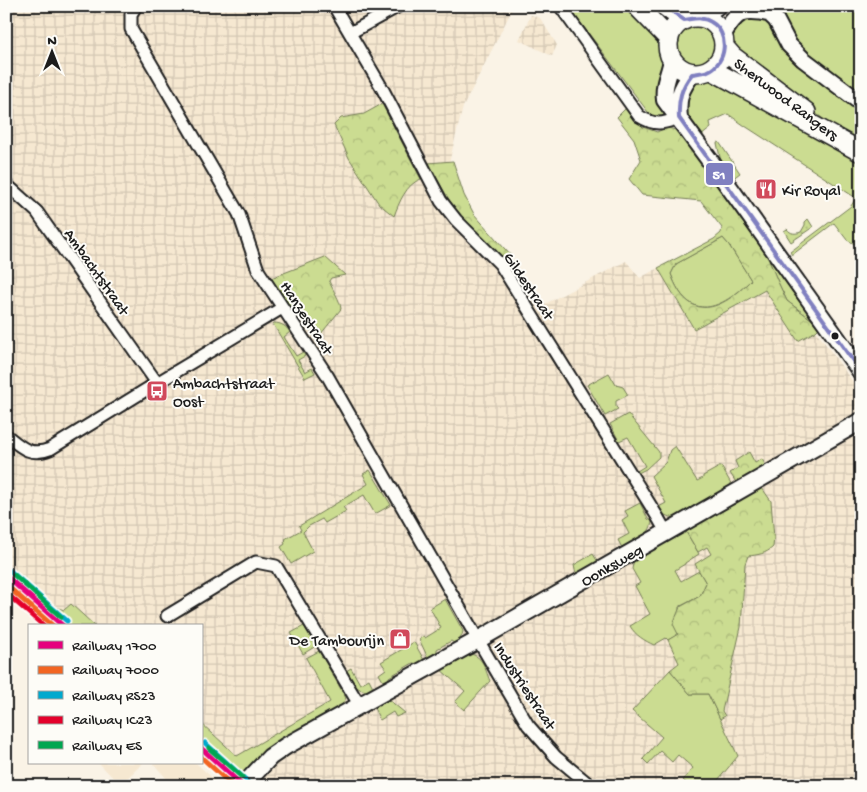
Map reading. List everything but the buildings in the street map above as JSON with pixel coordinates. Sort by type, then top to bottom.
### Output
[{"type":"main road","points":[[637,6],[668,39]]},
{"type":"main road","points":[[665,6],[693,19],[712,22],[719,28],[724,42],[723,57],[712,70],[692,74],[684,72],[672,60],[669,54],[668,39],[677,24],[693,19]]},
{"type":"main road","name":"Sherwood Rangers","points":[[724,42],[739,61],[856,149]]},
{"type":"main road","points":[[672,60],[666,77],[665,100],[861,372]]},
{"type":"main road","name":"Sherwood Rangers","points":[[712,70],[856,149]]},
{"type":"main road","points":[[679,118],[679,95],[692,74]]},
{"type":"main road","name":"Oonksweg","points":[[243,786],[270,757],[286,746],[478,640],[861,421]]},
{"type":"street","name":"Hanzestraat","points":[[136,6],[131,14],[131,29],[239,214],[258,270],[328,375],[478,640]]},
{"type":"street","name":"Gildestraat","points":[[334,6],[382,88],[441,201],[456,220],[500,264],[666,532]]},
{"type":"street","points":[[350,32],[398,6]]},
{"type":"street","points":[[560,6],[640,116],[649,122],[664,123],[679,118]]},
{"type":"street","points":[[693,19],[718,6]]},
{"type":"street","points":[[724,42],[736,16],[755,10],[776,20],[790,45],[803,59],[861,103]]},
{"type":"street","name":"Ambachtstraat","points":[[6,184],[37,212],[158,383]]},
{"type":"street","points":[[6,435],[20,447],[36,452],[44,451],[282,308]]},
{"type":"street","points":[[167,616],[256,562],[276,566],[360,706]]},
{"type":"street","name":"Industriestraat","points":[[478,640],[528,725],[556,757],[591,786]]},
{"type":"shaded area","points":[[6,6],[514,6],[463,107],[440,199],[519,273],[543,305],[626,261],[640,278],[658,268],[694,329],[765,290],[798,341],[816,331],[861,393],[861,786],[259,786],[237,756],[202,724],[202,624],[93,624],[71,604],[64,610],[48,604],[6,566]]},
{"type":"shaded area","points":[[531,15],[540,18],[557,45],[552,56],[519,40]]},
{"type":"shaded area","points":[[100,764],[142,764],[120,785]]},
{"type":"shaded area","points":[[154,764],[197,764],[217,782],[211,786],[173,786]]},
{"type":"green space","points":[[568,6],[630,6],[662,40],[665,59],[667,113],[665,115],[659,118],[651,116]]},
{"type":"green space","points":[[771,6],[861,6],[861,98],[799,48]]},
{"type":"green space","points":[[764,17],[822,81],[861,111],[861,144],[809,109],[729,43],[737,19]]},
{"type":"green space","points":[[700,23],[712,29],[717,36],[717,54],[712,61],[705,66],[692,67],[684,64],[677,57],[674,41],[677,33],[684,26]]},
{"type":"green space","points":[[708,76],[861,160],[861,247],[847,240],[834,223],[792,255],[790,252],[851,206],[856,198],[728,114],[710,122],[711,128],[701,136],[686,114],[686,90],[698,79]]},
{"type":"green space","points":[[382,104],[421,179],[407,189],[394,216],[379,204],[349,158],[334,125],[341,118],[364,114]]},
{"type":"green space","points":[[628,106],[643,127],[657,132],[667,128],[677,131],[765,251],[787,301],[811,319],[819,328],[816,331],[798,341],[765,290],[694,329],[658,268],[714,239],[721,233],[722,228],[701,201],[642,195],[629,179],[641,160],[634,139],[617,117]],"holes":[[[723,238],[751,280],[740,291],[717,305],[696,306],[678,290],[671,274],[676,264]]]},
{"type":"green space","points":[[719,142],[740,173],[732,179],[721,162],[717,143]]},
{"type":"green space","points":[[453,161],[464,195],[474,214],[512,257],[504,259],[459,217],[428,163]]},
{"type":"green space","points":[[808,219],[813,227],[791,242],[784,231],[787,229],[793,233],[801,232]]},
{"type":"green space","points":[[723,238],[751,280],[728,299],[706,307],[696,306],[678,290],[671,274],[676,264]]},
{"type":"green space","points":[[765,251],[777,262],[782,277],[799,301],[811,309],[816,317],[819,328],[811,319],[787,301]]},
{"type":"green space","points":[[325,257],[345,275],[331,278],[329,281],[338,298],[341,309],[316,340],[308,326],[289,307],[271,278]]},
{"type":"green space","points":[[274,323],[283,325],[290,332],[284,337],[296,356],[303,352],[305,356],[298,360],[305,372],[312,368],[315,373],[305,378]]},
{"type":"green space","points":[[609,373],[616,385],[623,387],[628,395],[616,401],[618,409],[605,416],[587,385]]},
{"type":"green space","points":[[628,414],[659,452],[659,457],[646,469],[638,473],[637,471],[645,466],[628,437],[619,441],[610,424]]},
{"type":"green space","points":[[675,446],[697,481],[721,466],[733,487],[680,516],[670,517],[657,508],[666,503],[651,476],[666,462],[670,450]]},
{"type":"green space","points":[[749,452],[755,463],[762,459],[767,468],[737,484],[730,473],[738,468],[735,461]]},
{"type":"green space","points":[[370,470],[391,505],[375,514],[364,495],[343,507],[346,511],[325,523],[322,519],[309,526],[303,532],[313,551],[291,564],[281,547],[285,544],[285,539],[301,530],[299,526],[368,484],[363,474]]},
{"type":"green space","points":[[762,488],[771,501],[773,547],[764,553],[748,556],[745,564],[741,627],[722,711],[725,716],[720,719],[708,694],[690,694],[670,670],[679,663],[668,640],[678,634],[673,624],[680,607],[700,596],[706,583],[695,564],[711,554],[707,547],[698,552],[685,530],[696,526],[697,519],[737,497],[742,500]]},
{"type":"green space","points":[[640,503],[648,519],[652,521],[649,531],[637,541],[622,548],[618,540],[629,534],[622,520],[628,516],[625,511]]},
{"type":"green space","points":[[685,530],[699,554],[675,570],[681,581],[699,571],[706,583],[700,596],[679,607],[679,634],[668,640],[666,638],[654,645],[640,637],[630,626],[650,614],[635,586],[640,583],[632,569],[634,559]]},
{"type":"green space","points":[[593,554],[598,562],[577,574],[574,565]]},
{"type":"green space","points":[[445,599],[463,633],[458,641],[454,643],[451,641],[437,649],[437,654],[428,658],[419,639],[424,636],[425,638],[441,628],[430,608]]},
{"type":"green space","points":[[71,604],[93,624],[69,624],[47,605],[64,610]]},
{"type":"green space","points":[[304,626],[316,646],[303,654],[291,633]]},
{"type":"green space","points":[[414,642],[424,660],[417,664],[413,663],[389,677],[388,682],[383,681],[379,674],[386,669],[381,662]]},
{"type":"green space","points":[[319,651],[346,698],[339,708],[242,777],[202,743],[202,724],[237,756],[330,702],[306,658]]},
{"type":"green space","points":[[467,653],[473,654],[480,659],[490,681],[464,710],[455,702],[465,691],[440,669]]},
{"type":"green space","points":[[351,668],[360,684],[369,679],[374,689],[364,690],[357,687],[346,671]]},
{"type":"green space","points":[[670,670],[690,694],[708,694],[738,756],[713,786],[690,786],[683,780],[693,768],[678,755],[672,762],[660,751],[648,764],[643,759],[662,737],[632,711]]},
{"type":"green space","points":[[388,699],[405,713],[396,717],[393,712],[380,720],[374,708]]},
{"type":"rail line","name":"RS23","points":[[10,571],[67,621]]},
{"type":"rail line","name":"ES","points":[[14,575],[61,617]]},
{"type":"rail line","name":"1700","points":[[6,576],[61,624]]},
{"type":"rail line","name":"7000","points":[[6,585],[51,624]]},
{"type":"rail line","name":"IC23","points":[[6,593],[42,624]]},
{"type":"rail line","name":"RS23","points":[[205,743],[247,781]]},
{"type":"rail line","name":"ES","points":[[209,748],[242,777]]},
{"type":"rail line","name":"1700","points":[[202,749],[243,786]]},
{"type":"rail line","name":"7000","points":[[202,758],[233,786]]},
{"type":"transit line","name":"51","points":[[665,6],[684,20],[698,18],[708,20],[717,27],[723,40],[724,48],[719,62],[706,72],[692,74],[685,84],[680,100],[679,118],[861,372]]},
{"type":"place","name":"Kir Royal","points":[[766,189]]},
{"type":"place","name":"Ambachtstraat Oost","points":[[157,391]]},
{"type":"place","name":"De Tambourijn","points":[[400,639]]}]
